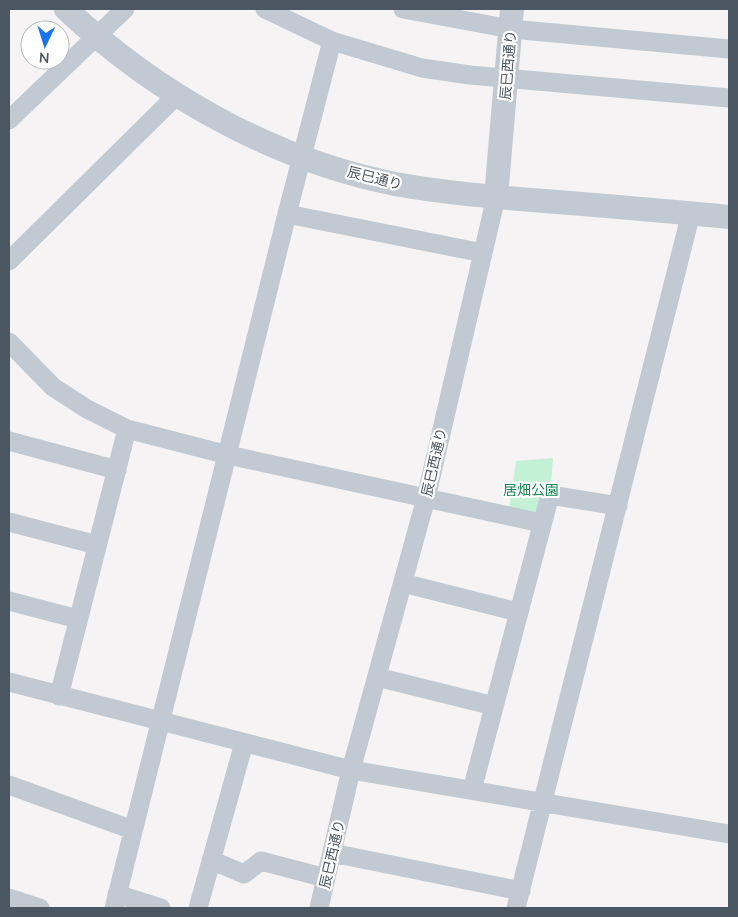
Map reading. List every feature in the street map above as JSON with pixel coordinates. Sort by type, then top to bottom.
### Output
[{"type":"street","name":"辰巳通り","points":[[66,9],[96,37],[132,65],[178,94],[264,141],[302,157],[393,184],[442,192],[729,217]]},
{"type":"street","points":[[9,120],[125,9]]},
{"type":"street","points":[[265,9],[332,41],[422,68],[506,78],[729,98]]},
{"type":"street","points":[[403,9],[512,19],[729,49]]},
{"type":"street","name":"辰巳西通り","points":[[319,908],[351,770],[426,498],[496,197],[512,19]]},
{"type":"street","points":[[161,908],[116,901],[287,214],[332,41]]},
{"type":"street","points":[[9,261],[178,94]]},
{"type":"street","points":[[332,853],[518,900],[691,213]]},
{"type":"street","points":[[287,214],[483,253]]},
{"type":"street","points":[[9,342],[53,387],[87,410],[127,429],[228,455],[541,523]]},
{"type":"street","points":[[59,696],[127,429]]},
{"type":"street","points":[[9,441],[117,470]]},
{"type":"street","points":[[472,790],[541,523],[550,495],[618,506]]},
{"type":"street","points":[[9,522],[97,545]]},
{"type":"street","points":[[403,582],[518,612]]},
{"type":"street","points":[[9,601],[78,619]]},
{"type":"street","points":[[377,677],[494,706]]},
{"type":"street","points":[[9,682],[351,770],[729,834]]},
{"type":"street","points":[[198,908],[244,743]]},
{"type":"street","points":[[9,785],[133,830]]},
{"type":"street","points":[[211,860],[244,874],[261,861],[326,878]]},
{"type":"street","points":[[9,898],[40,908]]},
{"type":"green space","name":"居畑公園","points":[[553,458],[550,495],[541,523],[508,516],[516,461]]}]
